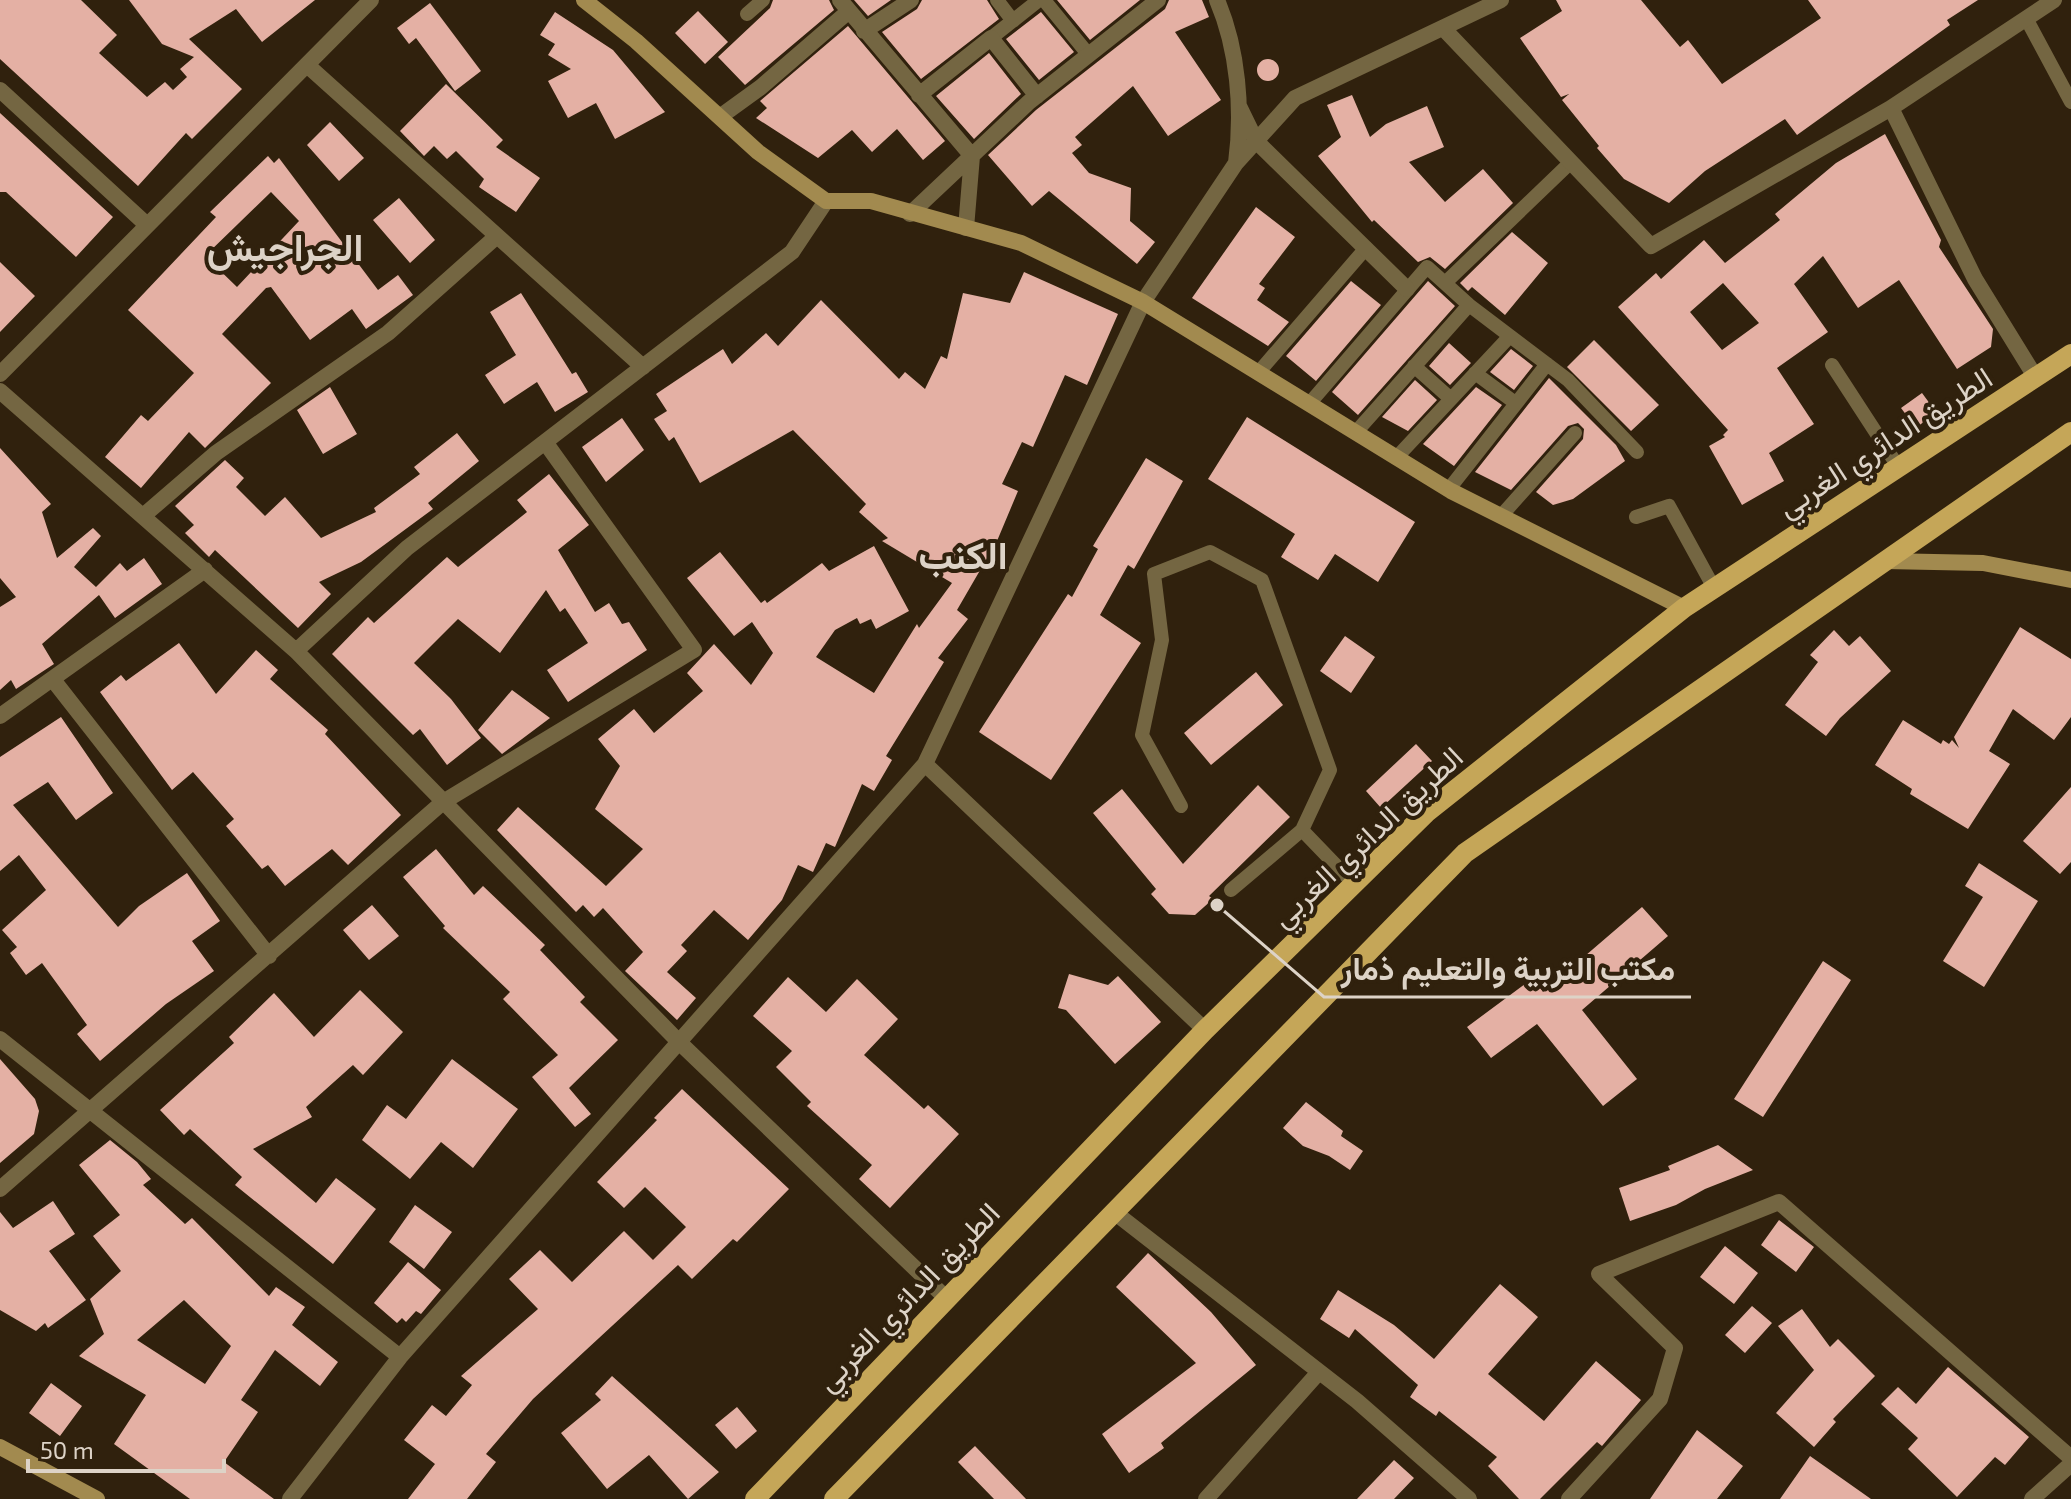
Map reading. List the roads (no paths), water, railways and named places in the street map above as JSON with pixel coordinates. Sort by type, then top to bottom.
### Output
[{"type":"main road","name":"الطريق الدائري الغربي","points":[[755,1499],[1205,1030],[1426,813],[1684,608],[2071,354]]},
{"type":"main road","points":[[834,1499],[1465,853],[2071,432]]},
{"type":"street","points":[[0,374],[371,0]]},
{"type":"street","points":[[584,0],[721,116],[758,152],[826,201],[871,201],[1021,243],[1143,302],[1449,489],[1684,608]]},
{"type":"street","points":[[864,31],[911,0]]},
{"type":"street","points":[[910,214],[1037,96],[1158,0]]},
{"type":"street","points":[[1217,0],[1228,26],[1239,106],[1241,125],[1236,163]]},
{"type":"street","points":[[290,1499],[400,1357],[925,764],[1143,302],[1236,163],[1295,98],[1501,0]]},
{"type":"street","points":[[1443,28],[1651,246],[1891,108],[2054,0]]},
{"type":"street","points":[[721,116],[761,87],[844,6],[972,156],[966,228]]},
{"type":"street","points":[[919,95],[991,38],[1037,96]]},
{"type":"street","points":[[307,65],[643,367]]},
{"type":"street","points":[[0,90],[147,225]]},
{"type":"street","points":[[1239,106],[1256,141],[1407,289]]},
{"type":"street","points":[[1891,108],[1975,279],[2036,378]]},
{"type":"street","points":[[296,651],[407,548],[792,252],[826,201]]},
{"type":"street","points":[[143,516],[216,453],[388,333],[497,236]]},
{"type":"street","points":[[0,391],[296,651],[680,1043],[946,1298]]},
{"type":"street","points":[[0,1189],[91,1113],[443,802],[694,650],[545,442]]},
{"type":"street","points":[[1885,561],[1983,563],[2071,580]]},
{"type":"street","points":[[0,716],[54,681],[205,570]]},
{"type":"street","points":[[54,681],[269,956]]},
{"type":"street","points":[[925,764],[1205,1030]]},
{"type":"street","points":[[0,1039],[400,1357]]},
{"type":"street","points":[[1569,1499],[1660,1399],[1675,1348],[1599,1274],[1779,1202],[2071,1461],[2032,1499]]},
{"type":"street","points":[[1114,1212],[1319,1372],[1469,1499]]},
{"type":"street","points":[[1206,1499],[1319,1372]]},
{"type":"street","points":[[0,1447],[97,1499]]},
{"type":"lane","points":[[747,14],[763,0]]},
{"type":"lane","points":[[997,0],[1013,21]]},
{"type":"lane","points":[[991,38],[1041,0],[1088,54]]},
{"type":"lane","points":[[2027,20],[2071,102]]},
{"type":"lane","points":[[1445,283],[1571,162]]},
{"type":"lane","points":[[1258,373],[1366,248]]},
{"type":"lane","points":[[1309,404],[1427,267],[1469,305],[1568,380],[1637,452]]},
{"type":"lane","points":[[1356,432],[1469,305]]},
{"type":"lane","points":[[1396,458],[1510,336]]},
{"type":"lane","points":[[1514,402],[1547,364]]},
{"type":"lane","points":[[1832,365],[1899,468]]},
{"type":"lane","points":[[1414,366],[1451,399]]},
{"type":"lane","points":[[1449,489],[1518,405],[1475,373]]},
{"type":"lane","points":[[1501,516],[1575,433]]},
{"type":"lane","points":[[1636,517],[1669,506],[1714,588]]},
{"type":"lane","points":[[1181,806],[1142,735],[1162,640],[1154,574],[1210,552],[1262,580],[1330,770],[1302,830],[1231,890]]},
{"type":"lane","points":[[1302,830],[1354,884]]},
{"type":"place","name":"مكتب التربية والتعليم ذمار","points":[[1217,905]]},
{"type":"district","name":"الجراجيش","points":[[285,246]]},
{"type":"district","name":"الكنب","points":[[963,554]]}]
